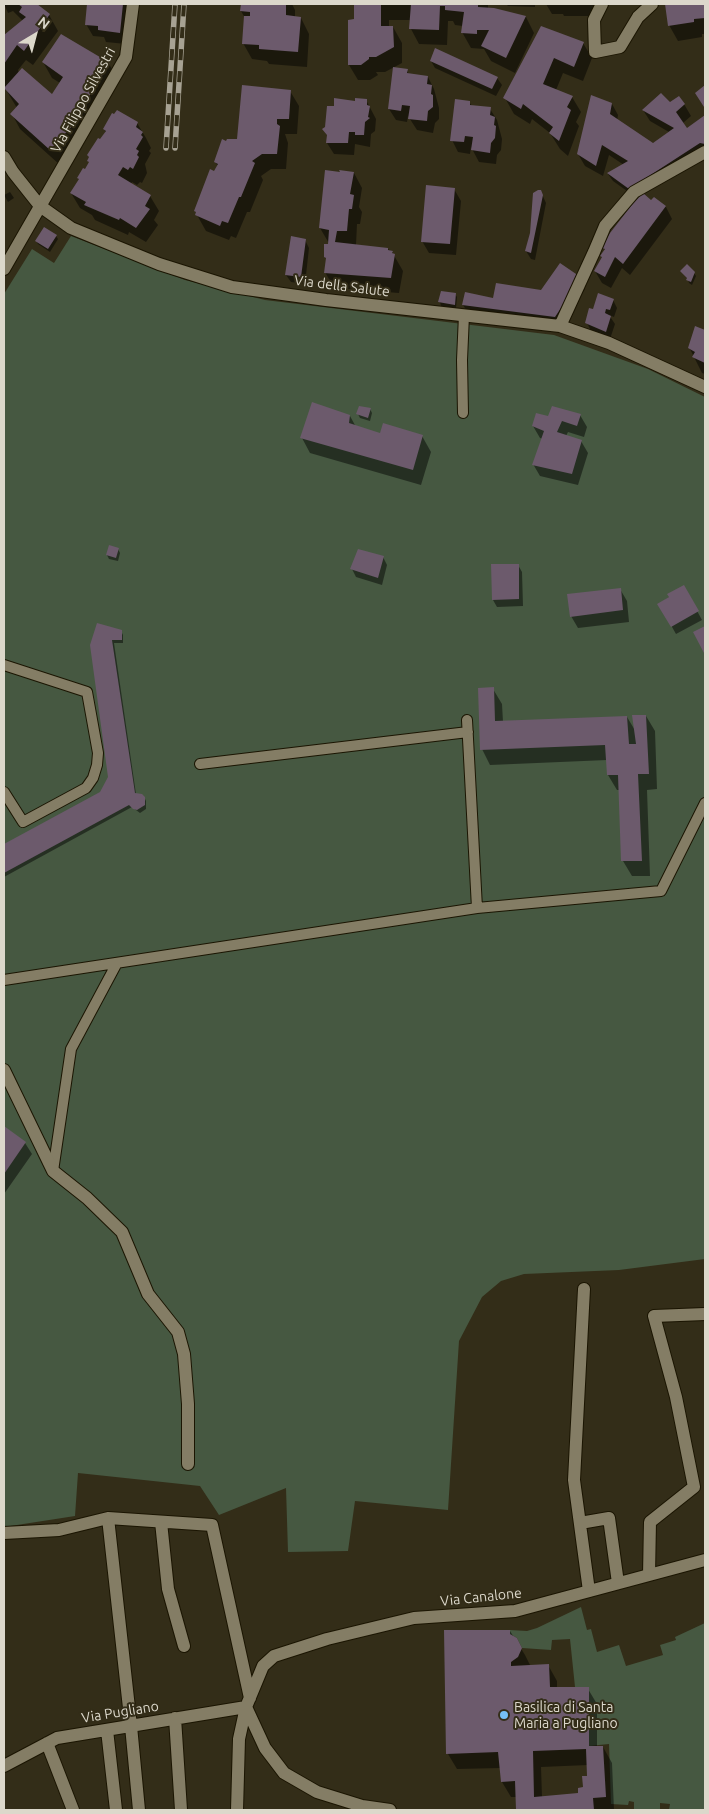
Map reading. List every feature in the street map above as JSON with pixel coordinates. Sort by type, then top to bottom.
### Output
[{"type":"street","name":"Via Filippo Silvestri","points":[[4,269],[126,57],[133,4]]},
{"type":"street","points":[[602,4],[594,20],[595,52],[620,47],[638,18],[652,4]]},
{"type":"street","points":[[560,326],[604,226],[634,192],[705,152]]},
{"type":"street","name":"Via della Salute","points":[[4,157],[13,172],[40,206],[71,228],[159,264],[232,287],[326,300],[560,326],[609,342],[705,387]]},
{"type":"street","points":[[4,1070],[53,1171],[87,1198],[122,1232],[148,1294],[178,1332],[184,1354],[188,1404],[188,1464]]},
{"type":"street","points":[[584,1289],[574,1480],[589,1591]]},
{"type":"street","points":[[649,1575],[650,1522],[694,1487],[676,1397],[654,1316],[705,1314]]},
{"type":"street","points":[[108,1518],[139,1810]]},
{"type":"street","points":[[4,1533],[58,1530],[108,1518],[212,1525],[248,1702],[265,1748],[284,1773],[317,1792],[362,1806],[390,1810]]},
{"type":"street","points":[[580,1523],[609,1518],[618,1583]]},
{"type":"street","points":[[161,1522],[168,1589],[184,1646]]},
{"type":"street","name":"Via Canalone","points":[[248,1702],[262,1666],[274,1656],[414,1618],[515,1611],[705,1560]]},
{"type":"street","points":[[237,1810],[239,1739],[248,1702]]},
{"type":"street","name":"Via Pugliano","points":[[4,1766],[57,1738],[176,1718],[248,1702]]},
{"type":"street","points":[[176,1718],[181,1810]]},
{"type":"street","points":[[107,1730],[116,1810]]},
{"type":"street","points":[[48,1743],[73,1810]]},
{"type":"lane","points":[[462,414],[464,315]]},
{"type":"lane","points":[[4,665],[87,692],[98,753],[97,765],[86,788],[23,822],[4,792]]},
{"type":"lane","points":[[468,720],[477,908]]},
{"type":"lane","points":[[200,764],[468,732]]},
{"type":"lane","points":[[4,980],[477,908],[661,891],[705,803]]},
{"type":"lane","points":[[53,1171],[71,1049],[117,963]]},
{"type":"green space","points":[[71,236],[185,280],[265,300],[554,335],[648,369],[705,397],[705,1259],[619,1270],[524,1274],[501,1281],[482,1297],[459,1341],[448,1510],[355,1501],[348,1551],[288,1552],[286,1488],[219,1515],[200,1486],[78,1473],[75,1516],[4,1527],[4,294],[32,249],[54,263]]},
{"type":"green space","points":[[581,1607],[587,1630],[591,1629],[597,1652],[619,1645],[626,1666],[663,1655],[660,1645],[676,1640],[675,1637],[705,1623],[705,1810],[669,1810],[670,1804],[660,1803],[660,1810],[634,1810],[634,1802],[629,1801],[628,1805],[611,1804],[609,1744],[589,1746],[589,1688],[575,1687],[570,1639],[552,1640],[551,1650],[522,1648],[517,1638],[510,1634],[510,1630],[527,1631],[537,1628]]},
{"type":"building","points":[[18,4],[37,4],[50,14],[24,51],[17,45],[4,64],[4,35],[26,17],[19,12],[22,7]]},
{"type":"building","points":[[87,4],[123,4],[120,33],[98,30],[98,26],[85,25]]},
{"type":"building","points":[[241,4],[286,4],[286,15],[301,17],[298,52],[259,49],[259,45],[242,44],[244,16],[250,16],[250,12],[240,11]]},
{"type":"building","points":[[381,4],[381,26],[393,26],[394,47],[376,57],[369,57],[361,65],[348,65],[348,20],[354,19],[354,5]]},
{"type":"building","points":[[411,4],[478,4],[478,7],[494,8],[526,16],[506,58],[481,46],[489,30],[477,30],[477,34],[461,33],[464,12],[445,10],[445,6],[440,6],[439,30],[409,29]]},
{"type":"building","points":[[665,4],[705,4],[705,18],[694,19],[694,22],[668,26]]},
{"type":"building","points":[[541,26],[584,42],[574,67],[554,58],[543,84],[573,96],[567,107],[571,110],[559,141],[549,133],[553,127],[523,104],[521,109],[503,98]]},
{"type":"building","points":[[61,34],[110,63],[78,114],[76,113],[69,121],[73,125],[50,150],[10,114],[19,104],[4,88],[22,68],[52,94],[63,77],[42,62]]},
{"type":"building","points":[[435,48],[498,77],[492,89],[430,61]]},
{"type":"building","points":[[393,67],[408,69],[407,73],[428,76],[427,84],[432,85],[433,107],[428,111],[427,121],[408,119],[410,106],[402,105],[401,111],[388,109]]},
{"type":"building","points":[[242,85],[291,90],[289,119],[277,119],[277,124],[280,126],[277,154],[262,154],[252,161],[255,163],[241,197],[239,197],[228,223],[222,221],[220,226],[195,215],[196,212],[194,211],[210,169],[214,171],[218,164],[214,162],[222,139],[226,141],[227,139],[237,139]]},
{"type":"building","points":[[705,85],[705,106],[704,107],[695,93]]},
{"type":"building","points":[[661,93],[670,102],[679,96],[685,104],[676,112],[687,128],[705,115],[705,144],[700,143],[629,189],[607,173],[628,161],[602,145],[596,166],[577,154],[591,95],[612,103],[610,114],[653,143],[674,128],[642,110]]},
{"type":"building","points":[[334,98],[355,101],[355,98],[367,99],[367,105],[370,106],[368,117],[370,118],[365,122],[364,135],[355,135],[355,132],[349,132],[348,143],[326,143],[327,135],[322,129],[325,127],[327,106],[334,106]]},
{"type":"building","points":[[455,99],[470,101],[470,105],[491,107],[490,115],[495,117],[494,125],[496,126],[495,138],[491,143],[490,153],[471,150],[473,137],[465,136],[464,142],[450,141]]},
{"type":"building","points":[[117,110],[138,122],[136,127],[143,132],[141,135],[143,137],[136,149],[139,151],[137,155],[139,157],[133,169],[130,167],[128,170],[123,167],[118,175],[151,195],[145,206],[150,209],[136,228],[120,218],[119,220],[84,205],[86,202],[70,193],[79,179],[77,178],[83,168],[85,169],[89,162],[87,161],[89,157],[87,155],[98,138],[100,139],[106,131],[103,129],[112,113],[114,114]]},
{"type":"building","points":[[325,170],[354,172],[350,194],[354,195],[352,209],[349,209],[347,231],[337,231],[335,242],[388,248],[388,250],[393,251],[392,253],[395,254],[391,278],[324,273],[326,258],[324,257],[324,244],[328,244],[329,230],[319,228]]},
{"type":"building","points":[[426,185],[455,188],[450,244],[421,242]]},
{"type":"building","points":[[541,190],[543,195],[531,253],[525,251],[530,233],[533,193]]},
{"type":"building","points":[[643,193],[651,200],[654,197],[666,206],[623,264],[615,257],[605,277],[594,271],[605,249],[602,248],[610,233]]},
{"type":"building","points":[[44,227],[57,235],[48,249],[35,241]]},
{"type":"building","points":[[291,236],[306,239],[301,277],[285,275]]},
{"type":"building","points":[[560,263],[579,276],[555,317],[462,305],[465,292],[493,298],[496,283],[541,290]]},
{"type":"building","points":[[687,264],[695,272],[691,282],[686,280],[687,278],[680,271]]},
{"type":"building","points":[[441,291],[456,293],[455,305],[438,302]]},
{"type":"building","points":[[598,293],[614,299],[610,310],[606,309],[605,313],[611,316],[606,332],[585,323],[589,308],[593,309]]},
{"type":"building","points":[[695,326],[705,330],[705,363],[692,357],[695,352],[688,348]]},
{"type":"building","points":[[312,402],[350,415],[349,423],[380,433],[383,423],[423,435],[413,470],[300,438]]},
{"type":"building","points":[[359,406],[371,408],[368,418],[356,414]]},
{"type":"building","points":[[552,406],[581,414],[577,426],[562,421],[557,432],[582,440],[572,474],[532,465],[544,431],[532,426],[536,413],[548,416]]},
{"type":"building","points":[[109,545],[119,548],[116,558],[106,555]]},
{"type":"building","points":[[358,549],[384,556],[378,578],[350,569]]},
{"type":"building","points":[[491,564],[519,564],[519,599],[492,600]]},
{"type":"building","points":[[684,585],[699,611],[671,627],[657,604],[669,597],[667,594]]},
{"type":"building","points":[[621,588],[623,610],[570,617],[567,594]]},
{"type":"building","points":[[97,623],[122,630],[122,640],[112,640],[135,793],[142,794],[145,797],[145,805],[137,810],[129,805],[4,873],[4,844],[100,792],[108,777],[90,645]]},
{"type":"building","points":[[705,626],[705,653],[704,653],[693,632]]},
{"type":"building","points":[[494,687],[495,721],[627,716],[629,744],[636,744],[632,715],[646,715],[649,774],[638,774],[642,861],[621,861],[618,775],[607,775],[605,745],[480,750],[478,688]]},
{"type":"building","points":[[4,1126],[26,1142],[4,1174]]},
{"type":"building","points":[[444,1630],[510,1630],[510,1634],[517,1638],[522,1648],[518,1657],[511,1662],[511,1666],[549,1664],[550,1687],[589,1687],[589,1746],[603,1746],[606,1797],[593,1798],[594,1810],[516,1810],[515,1781],[501,1782],[498,1752],[446,1754]],"holes":[[[586,1749],[587,1776],[582,1776],[583,1787],[578,1788],[578,1793],[534,1797],[533,1751]]]},
{"type":"railway","points":[[166,148],[175,4]]},
{"type":"railway","points":[[175,148],[184,4]]},
{"type":"place","name":"Basilica di Santa Maria a Pugliano","points":[[504,1715]]}]
